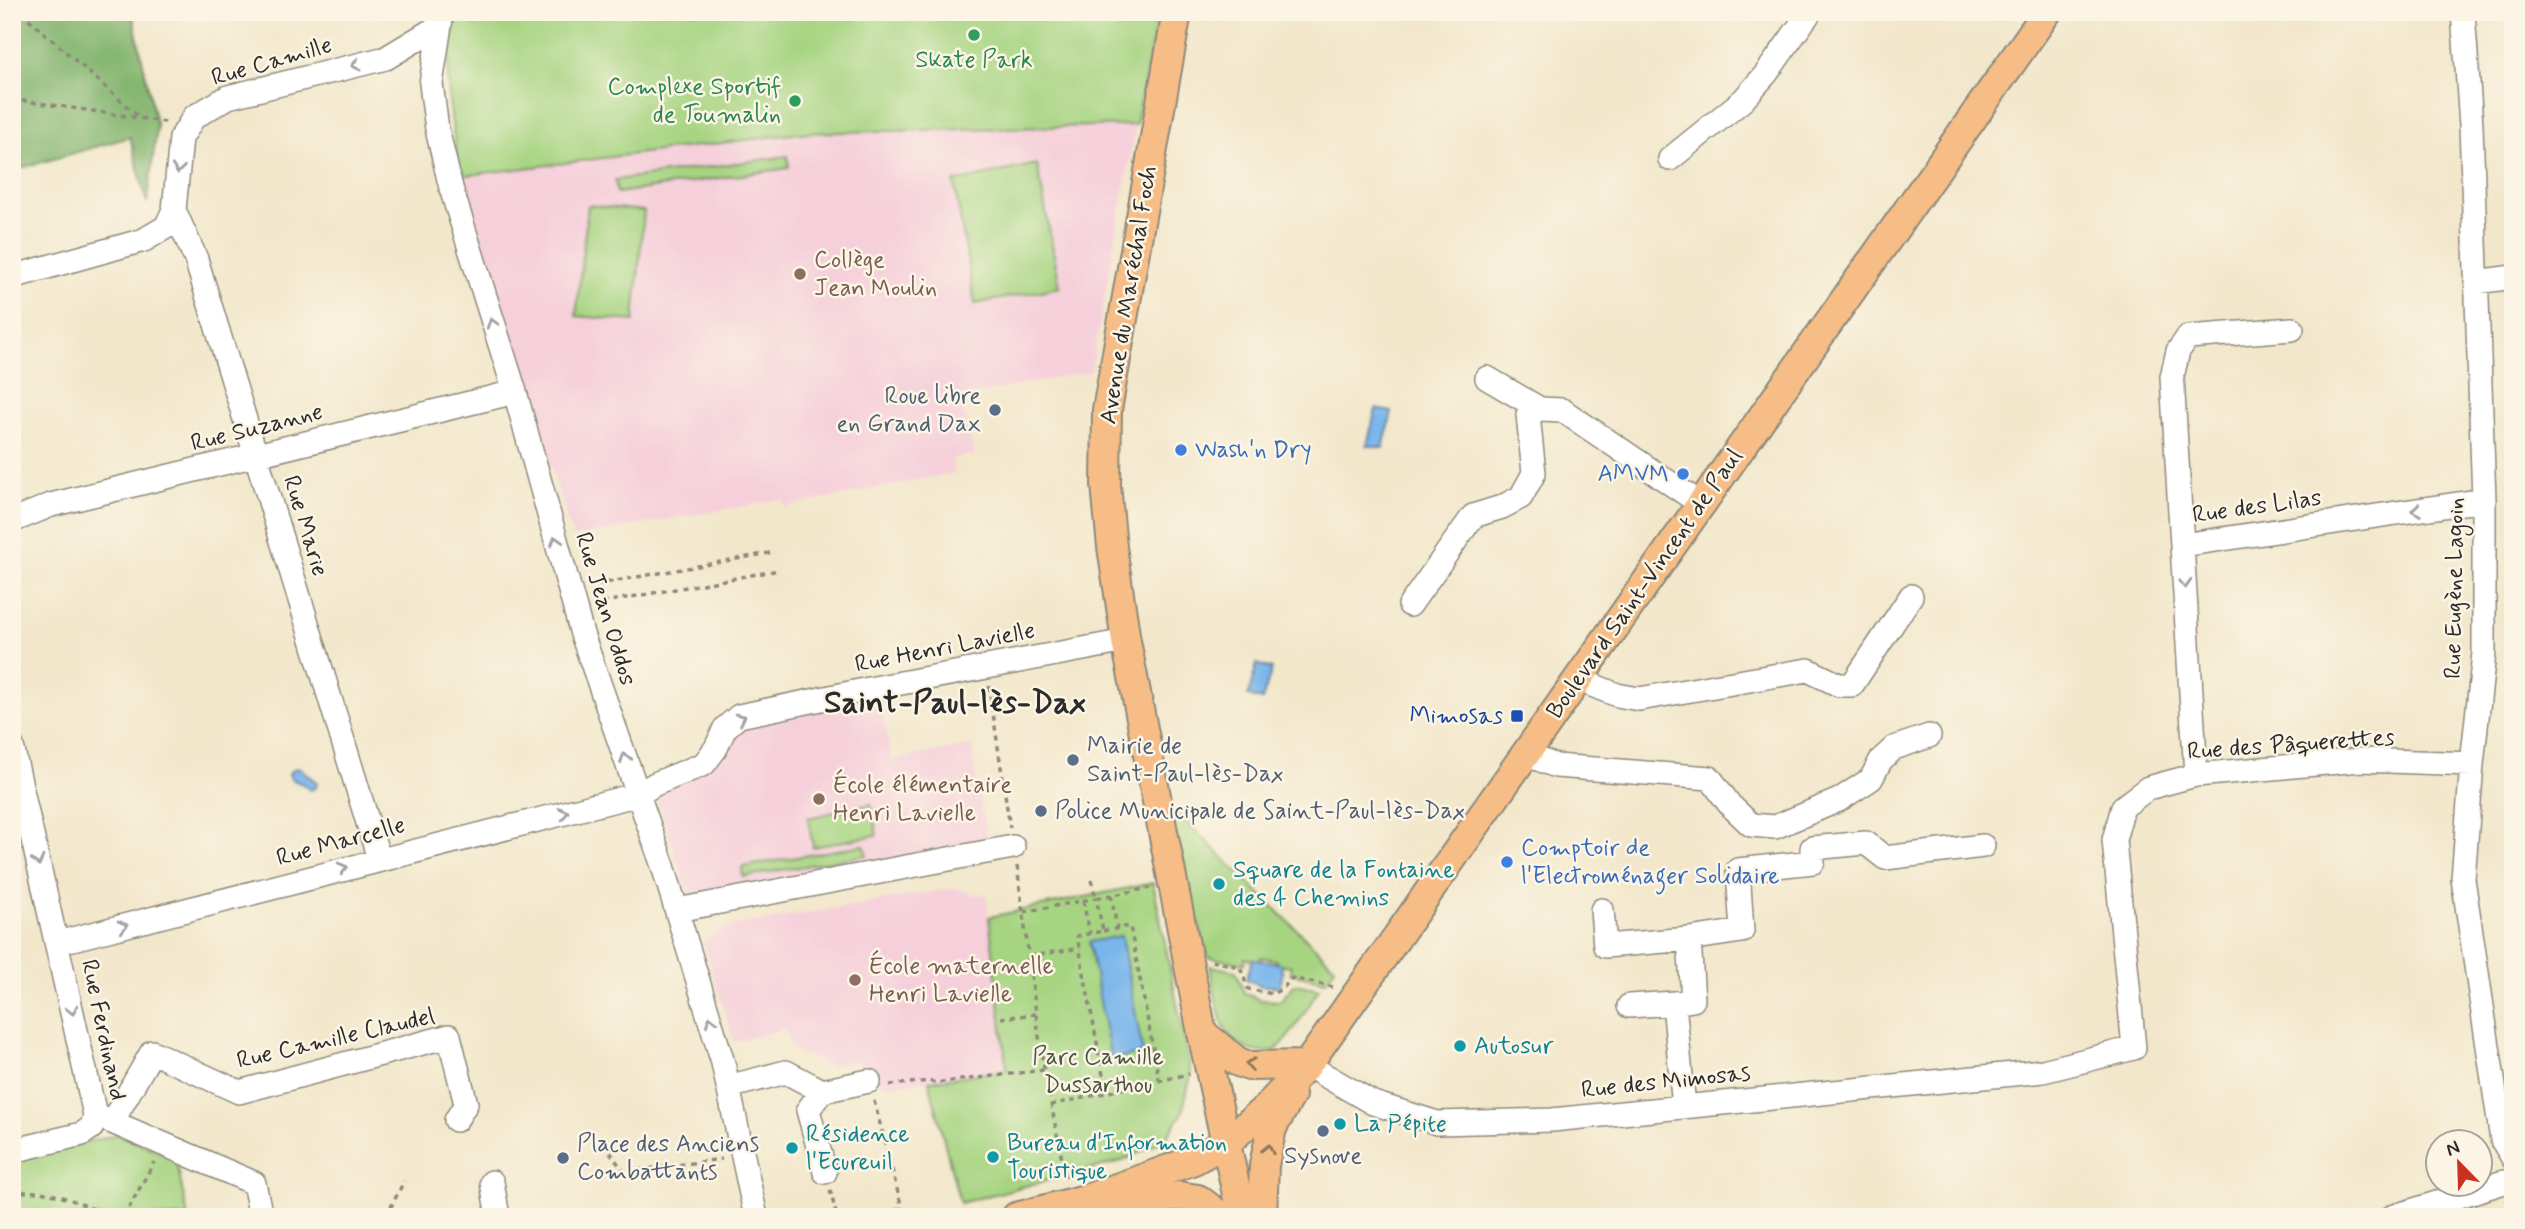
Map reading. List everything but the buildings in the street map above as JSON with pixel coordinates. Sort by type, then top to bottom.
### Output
[{"type":"main road","name":"Avenue du Maréchal Foch","points":[[1177,12],[1107,410],[1106,485],[1126,641],[1186,954],[1242,1217]]},
{"type":"main road","name":"Boulevard Saint-Vincent de Paul","points":[[1086,1206],[1194,1160],[1227,1142],[1266,1108],[1307,1065],[2047,12]]},
{"type":"main road","points":[[1202,1033],[1238,1062],[1249,1066],[1307,1065]]},
{"type":"main road","points":[[1262,1217],[1264,1165],[1272,1128],[1307,1065]]},
{"type":"main road","points":[[1016,1217],[1180,1196],[1198,1199],[1222,1217]]},
{"type":"street","points":[[1670,159],[1743,100],[1766,74],[1810,12]]},
{"type":"street","name":"Rue Eugène Lagoin","points":[[2463,12],[2471,125],[2484,500],[2484,653],[2463,879],[2502,1140],[2511,1174]]},
{"type":"street","name":"Rue Camille","points":[[189,125],[194,117],[228,97],[386,58],[441,19]]},
{"type":"street","name":"Rue Jean Oddos","points":[[441,19],[431,84],[437,130],[451,188],[515,392],[582,634],[677,910],[729,1087],[756,1217]]},
{"type":"street","points":[[391,55],[415,62],[431,84]]},
{"type":"street","points":[[12,277],[144,240],[166,227],[174,210],[181,138],[189,125]]},
{"type":"street","name":"Rue Marie","points":[[174,210],[197,259],[379,859]]},
{"type":"street","points":[[2476,282],[2513,277]]},
{"type":"street","points":[[2182,545],[2172,377],[2178,351],[2188,337],[2292,329]]},
{"type":"street","points":[[1487,378],[1540,409],[1562,410],[1701,504]]},
{"type":"street","name":"Rue Suzanne","points":[[12,521],[51,505],[515,392]]},
{"type":"street","points":[[1410,605],[1473,516],[1502,507],[1521,497],[1534,473],[1528,415],[1540,409]]},
{"type":"street","name":"Rue des Lilas","points":[[2196,775],[2182,545],[2484,500]]},
{"type":"street","points":[[1577,679],[1617,695],[1639,699],[1808,670],[1839,685],[1852,685],[1910,596]]},
{"type":"street","name":"Rue Henri Lavielle","points":[[639,794],[655,783],[704,764],[716,748],[725,728],[739,716],[1126,641]]},
{"type":"street","points":[[1525,754],[1556,766],[1710,778],[1730,805],[1751,825],[1775,827],[1839,800],[1871,779],[1881,760],[1894,748],[1929,736]]},
{"type":"street","name":"Rue Ferdinand","points":[[12,746],[57,943],[104,1119],[82,1134],[12,1151]]},
{"type":"street","name":"Rue des Pâquerettes","points":[[2043,1071],[2134,1048],[2114,840],[2123,807],[2148,788],[2196,775],[2360,761],[2472,764]]},
{"type":"street","name":"Rue Marcelle","points":[[57,943],[639,794]]},
{"type":"street","points":[[1602,910],[1605,946],[1689,939],[1742,931],[1738,870],[1812,862],[1812,848],[1866,843],[1885,858],[1983,846]]},
{"type":"street","points":[[677,910],[1013,847]]},
{"type":"street","points":[[1629,1006],[1693,1000],[1689,939]]},
{"type":"street","points":[[1674,1003],[1684,1107]]},
{"type":"street","name":"Rue Camille Claudel","points":[[104,1119],[152,1052],[239,1092],[449,1036],[466,1104],[456,1120]]},
{"type":"street","name":"Rue des Mimosas","points":[[1307,1065],[1373,1103],[1437,1123],[1552,1121],[2043,1071]]},
{"type":"street","points":[[729,1087],[786,1072],[822,1091],[869,1081]]},
{"type":"street","points":[[822,1091],[808,1110],[825,1171]]},
{"type":"street","points":[[104,1119],[254,1183],[261,1217]]},
{"type":"street","points":[[2392,1217],[2511,1174]]},
{"type":"street","points":[[492,1182],[498,1217]]},
{"type":"path","points":[[21,12],[141,118]]},
{"type":"path","points":[[12,99],[189,125]]},
{"type":"path","points":[[583,587],[775,552]]},
{"type":"path","points":[[588,606],[779,570]]},
{"type":"path","points":[[985,667],[1024,912],[1044,1070],[1051,1105],[1086,1206]]},
{"type":"path","points":[[1091,880],[1103,931]]},
{"type":"path","points":[[1024,912],[1173,883]]},
{"type":"path","points":[[1111,895],[1117,928]]},
{"type":"path","points":[[1083,901],[1090,933]]},
{"type":"path","points":[[1107,1091],[1077,936],[1090,933],[1129,926],[1159,1080]]},
{"type":"path","points":[[1029,956],[1080,948]]},
{"type":"path","points":[[1186,954],[1240,967],[1248,989],[1260,992],[1273,994],[1284,988],[1292,978],[1358,993]]},
{"type":"path","points":[[1001,1018],[1036,1014]]},
{"type":"path","points":[[869,1081],[887,1086],[929,1081],[936,1083],[1044,1070]]},
{"type":"path","points":[[1051,1105],[1191,1074]]},
{"type":"path","points":[[869,1081],[902,1208],[908,1217]]},
{"type":"path","points":[[610,1152],[624,1172],[743,1156]]},
{"type":"path","points":[[124,1217],[155,1161]]},
{"type":"path","points":[[386,1217],[404,1181]]},
{"type":"path","points":[[12,1195],[22,1192],[44,1193],[76,1202],[111,1217]]},
{"type":"path","points":[[867,1217],[902,1208]]},
{"type":"shaded area","name":"Collège Jean Moulin","points":[[1136,125],[1091,371],[960,397],[975,455],[952,458],[954,473],[785,507],[783,499],[573,537],[461,176],[801,133]]},
{"type":"shaded area","name":"École élémentaire Henri Lavielle","points":[[878,693],[892,760],[974,745],[972,759],[989,846],[691,902],[658,803],[660,794],[733,727]]},
{"type":"shaded area","name":"École maternelle Henri Lavielle","points":[[954,888],[975,895],[986,894],[1007,1070],[887,1086],[865,1073],[857,1061],[830,1066],[792,1049],[784,1029],[734,1042],[703,942],[726,927]]},
{"type":"green space","points":[[12,12],[132,12],[157,128],[147,203],[130,137],[15,170],[12,159]]},
{"type":"green space","name":"Complexe Sportif de Toumalin","points":[[457,12],[1158,12],[1136,125],[801,133],[461,176],[453,135],[448,74]]},
{"type":"green space","points":[[788,156],[789,168],[617,193],[615,180]]},
{"type":"green space","points":[[1037,164],[1060,287],[975,304],[954,182]]},
{"type":"green space","points":[[588,205],[644,211],[634,321],[576,316]]},
{"type":"green space","points":[[1166,802],[1335,967],[1326,981],[1290,973],[1291,966],[1276,964],[1276,960],[1245,958],[1244,964],[1208,957]]},
{"type":"green space","points":[[871,804],[877,835],[813,847],[808,818]]},
{"type":"green space","points":[[864,845],[867,855],[743,877],[742,867]]},
{"type":"green space","name":"Parc Camille Dussarthou","points":[[1153,883],[1191,1074],[1182,1114],[1164,1140],[1122,1161],[960,1203],[929,1081],[1007,1070],[989,917]]},
{"type":"green space","points":[[1210,966],[1236,971],[1244,993],[1260,1000],[1280,1001],[1295,984],[1319,989],[1296,1027],[1277,1049],[1271,1052],[1254,1051],[1241,1045],[1225,1028],[1217,1005]]},
{"type":"green space","points":[[118,1134],[176,1159],[188,1217],[12,1217],[12,1161]]},
{"type":"water","points":[[1376,409],[1392,412],[1383,448],[1367,445]]},
{"type":"water","points":[[1257,664],[1272,669],[1262,700],[1248,696]]},
{"type":"water","points":[[301,768],[317,784],[315,788],[310,790],[291,779],[289,773]]},
{"type":"water","points":[[1121,936],[1143,1053],[1111,1060],[1089,942]]},
{"type":"water","points":[[1253,959],[1282,964],[1280,986],[1262,986],[1246,979]]},
{"type":"place","name":"Skate Park","points":[[974,35]]},
{"type":"place","name":"Complexe Sportif de Toumalin","points":[[795,101]]},
{"type":"place","name":"Collège Jean Moulin","points":[[800,274]]},
{"type":"place","name":"Roue libre en Grand Dax","points":[[995,410]]},
{"type":"place","name":"Wash'n Dry","points":[[1181,450]]},
{"type":"place","name":"AMVM","points":[[1683,474]]},
{"type":"place","name":"Mimosas","points":[[1517,716]]},
{"type":"place","name":"Mairie de Saint-Paul-lès-Dax","points":[[1073,760]]},
{"type":"place","name":"École élémentaire Henri Lavielle","points":[[819,799]]},
{"type":"place","name":"Police Municipale de Saint-Paul-lès-Dax","points":[[1041,811]]},
{"type":"place","name":"Comptoir de l'Electroménager Solidaire","points":[[1507,862]]},
{"type":"place","name":"Square de la Fontaine des 4 Chemins","points":[[1219,884]]},
{"type":"place","name":"École maternelle Henri Lavielle","points":[[855,980]]},
{"type":"place","name":"Autosur","points":[[1460,1046]]},
{"type":"place","name":"La Pépite","points":[[1340,1124]]},
{"type":"place","name":"Sysnove","points":[[1323,1131]]},
{"type":"place","name":"Résidence l'Ecureuil","points":[[792,1148]]},
{"type":"place","name":"Bureau d'Information Touristique","points":[[993,1157]]},
{"type":"place","name":"Place des Anciens Combattants","points":[[563,1158]]},
{"type":"district","name":"Saint-Paul-lès-Dax","points":[[955,703]]}]
